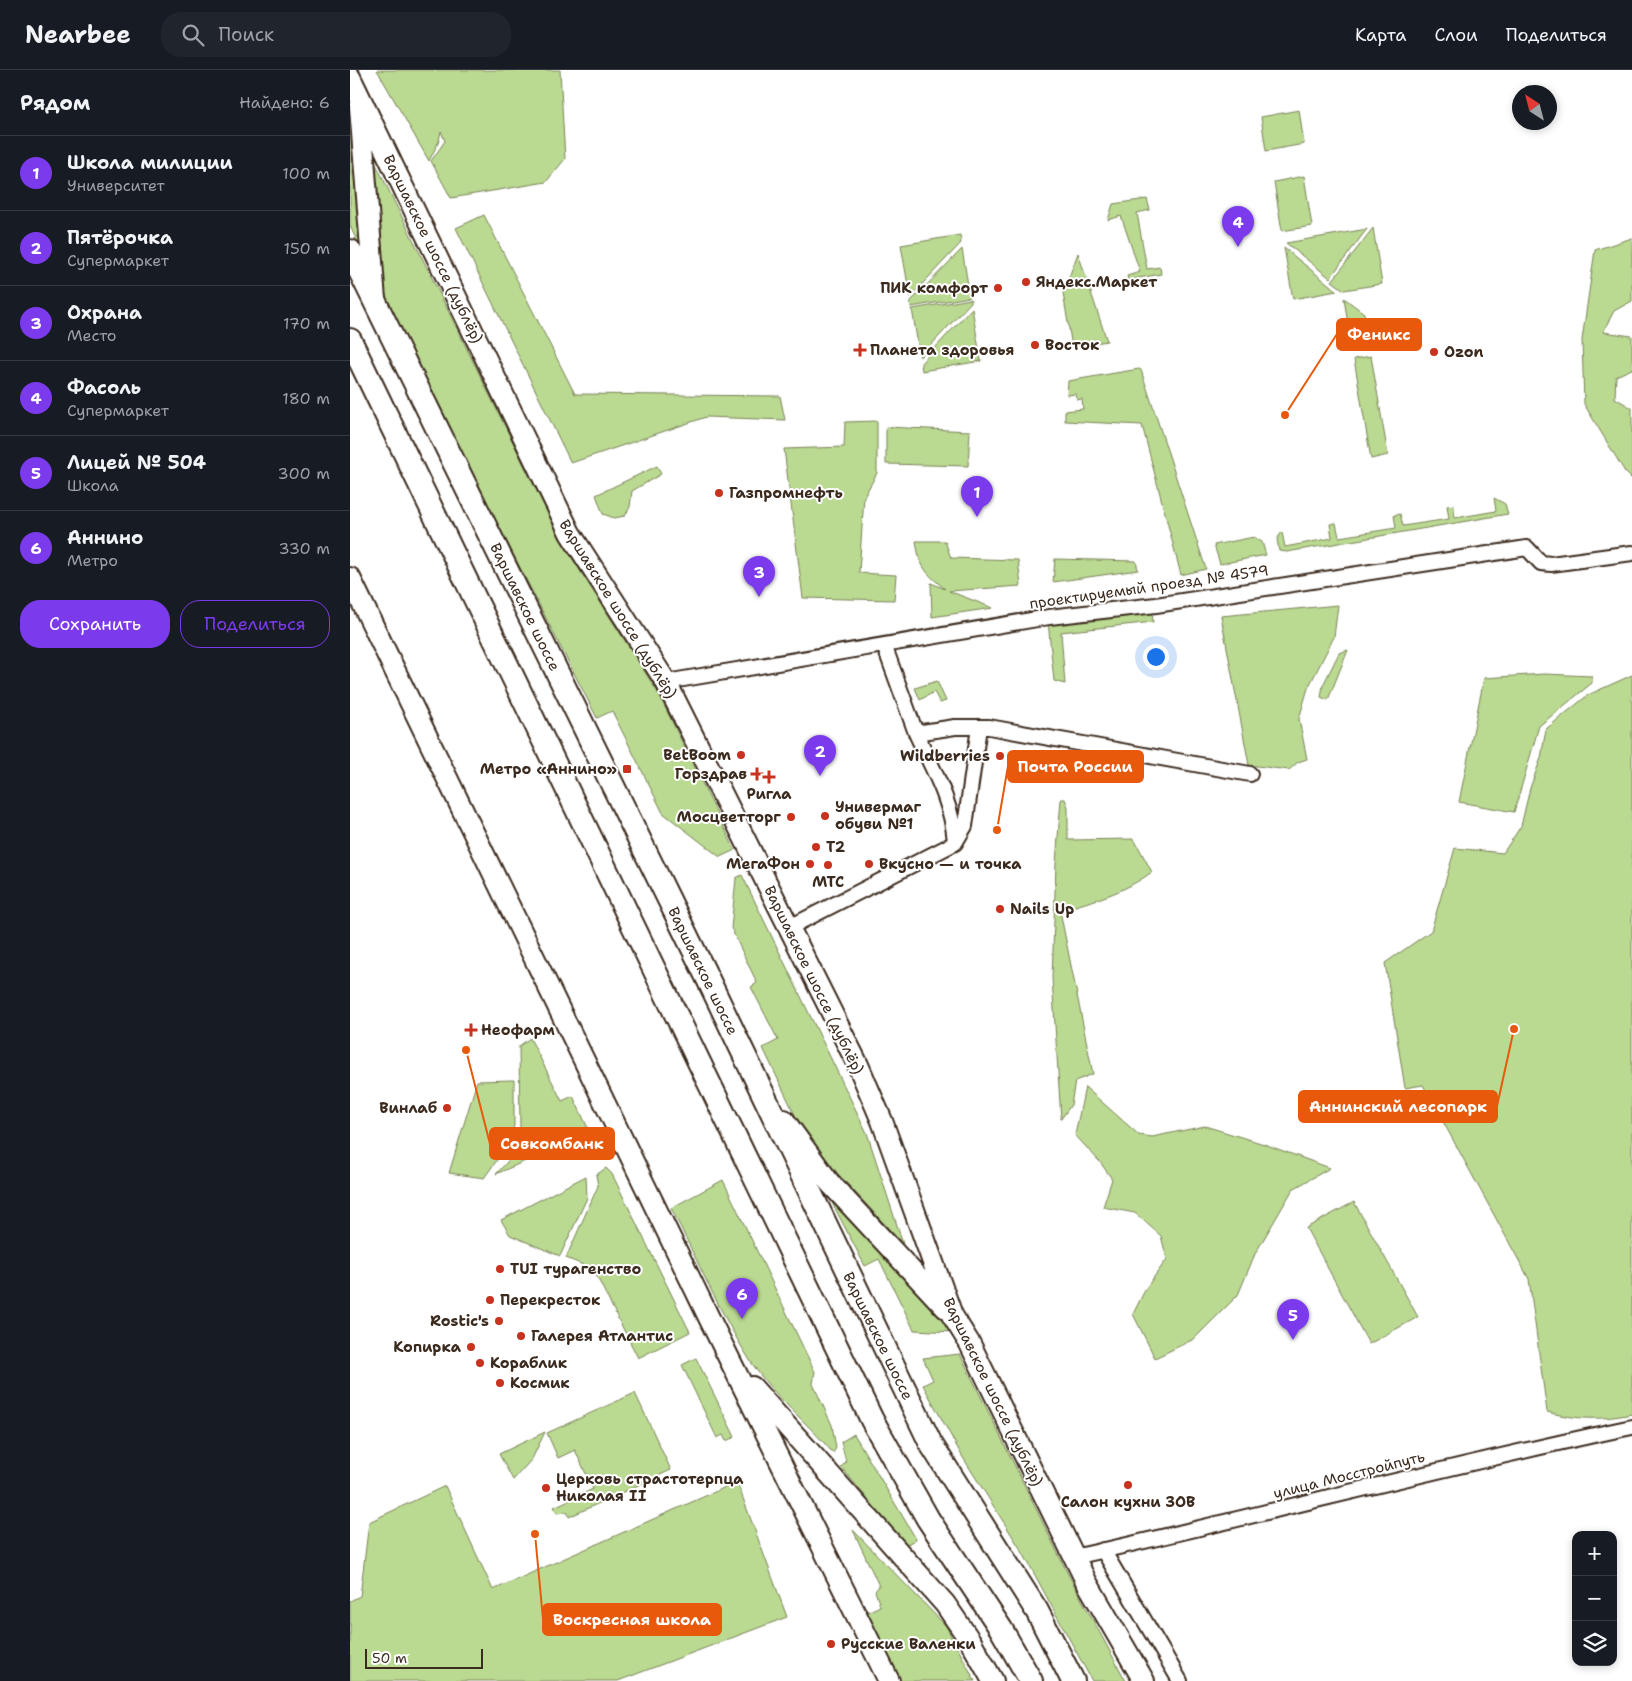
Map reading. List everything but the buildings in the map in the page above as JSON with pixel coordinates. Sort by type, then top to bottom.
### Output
[{"type":"main road","points":[[354,86],[376,305]]},
{"type":"main road","name":"Варшавское шоссе (дублёр)","points":[[354,86],[570,533],[666,682],[858,1065],[878,1113],[952,1315],[970,1344],[1074,1557],[1144,1681]]},
{"type":"main road","name":"Варшавское шоссе","points":[[350,251],[746,1060],[931,1444],[1037,1611],[1073,1681]]},
{"type":"main road","points":[[350,340],[872,1420],[928,1519],[1001,1628],[1031,1681]]},
{"type":"main road","points":[[350,578],[728,1358],[889,1681]]},
{"type":"main road","points":[[746,1060],[794,1136],[829,1182],[952,1315]]},
{"type":"main road","points":[[728,1358],[782,1423],[945,1604],[993,1681]]},
{"type":"street","name":"проектируемый проезд № 4579","points":[[666,682],[1049,617],[1156,604],[1526,548],[1541,563],[1551,564],[1632,553]]},
{"type":"street","points":[[884,645],[916,733],[949,803],[958,834]]},
{"type":"street","points":[[916,733],[955,727],[1006,730],[1250,774]]},
{"type":"street","points":[[788,928],[958,834],[979,727]]},
{"type":"street","name":"улица Мосстройпуть","points":[[1074,1557],[1193,1531],[1395,1480],[1632,1427]]},
{"type":"street","points":[[1103,1550],[1180,1681]]},
{"type":"green space","points":[[377,70],[560,70],[565,159],[546,182],[451,198],[431,161],[445,141],[441,131],[439,141],[429,161]]},
{"type":"green space","points":[[1299,110],[1304,144],[1266,151],[1261,117]]},
{"type":"green space","points":[[350,121],[362,252],[350,226]]},
{"type":"green space","points":[[369,150],[563,544],[657,691],[735,850],[720,857],[663,813],[612,711],[597,718],[384,302]]},
{"type":"green space","points":[[1304,176],[1312,226],[1282,231],[1274,182]]},
{"type":"green space","points":[[1147,199],[1150,210],[1137,213],[1147,269],[1160,267],[1161,274],[1128,280],[1127,276],[1140,272],[1121,216],[1108,220],[1113,204]]},
{"type":"green space","points":[[484,215],[575,394],[780,396],[785,420],[706,417],[571,463],[456,228]]},
{"type":"green space","points":[[1373,228],[1382,284],[1344,290],[1332,281]]},
{"type":"green space","points":[[1367,229],[1330,278],[1286,243]]},
{"type":"green space","points":[[960,235],[961,243],[910,297],[901,245]]},
{"type":"green space","points":[[1632,238],[1632,301],[1614,311],[1603,332],[1632,336],[1632,369],[1616,376],[1615,398],[1632,408],[1632,479],[1625,472],[1584,404],[1582,340],[1595,250]]},
{"type":"green space","points":[[1284,248],[1337,291],[1293,299]]},
{"type":"green space","points":[[962,249],[970,297],[911,307],[910,302]]},
{"type":"green space","points":[[1078,253],[1107,341],[1072,347],[1063,293]]},
{"type":"green space","points":[[1344,298],[1364,313],[1368,335],[1350,338]]},
{"type":"green space","points":[[971,299],[971,302],[920,357],[912,309]]},
{"type":"green space","points":[[972,308],[981,361],[922,371],[921,363]]},
{"type":"green space","points":[[1371,356],[1388,455],[1371,459],[1354,359]]},
{"type":"green space","points":[[1141,370],[1206,569],[1181,575],[1142,425],[1065,421],[1065,411],[1083,409],[1082,399],[1077,400],[1076,394],[1067,395],[1068,381]]},
{"type":"green space","points":[[877,421],[877,473],[864,497],[859,573],[896,575],[894,600],[803,598],[784,449],[844,447],[845,422]]},
{"type":"green space","points":[[886,427],[970,431],[968,466],[886,464]]},
{"type":"green space","points":[[657,466],[661,474],[632,491],[630,507],[625,516],[614,518],[603,514],[596,495]]},
{"type":"green space","points":[[1494,498],[1505,504],[1508,514],[1287,552],[1279,551],[1277,539],[1282,532],[1285,547],[1332,538],[1330,524],[1336,523],[1339,537],[1396,528],[1394,515],[1400,514],[1403,526],[1449,519],[1447,506],[1453,505],[1455,518],[1496,511]]},
{"type":"green space","points":[[1254,537],[1262,542],[1266,555],[1220,564],[1214,545]]},
{"type":"green space","points":[[916,541],[945,541],[951,558],[1018,560],[1021,586],[949,591],[993,608],[932,617],[931,583],[945,589],[924,569],[919,558]]},
{"type":"green space","points":[[1055,559],[1136,561],[1138,570],[1053,582]]},
{"type":"green space","points":[[1338,605],[1334,637],[1308,688],[1299,719],[1307,759],[1298,762],[1289,770],[1249,765],[1221,616]]},
{"type":"green space","points":[[1152,610],[1153,622],[1061,632],[1065,684],[1054,681],[1048,622]]},
{"type":"green space","points":[[1348,650],[1328,700],[1321,697],[1323,685],[1339,653]]},
{"type":"green space","points":[[1544,674],[1592,676],[1592,683],[1539,726],[1514,812],[1459,802],[1484,678]]},
{"type":"green space","points":[[1632,675],[1632,1414],[1600,1418],[1579,1418],[1547,1412],[1529,1279],[1423,1085],[1405,1088],[1385,963],[1431,931],[1455,848],[1503,853],[1521,826],[1530,788],[1541,758],[1546,729],[1588,695]]},
{"type":"green space","points":[[937,681],[946,701],[940,703],[934,692],[920,700],[915,688]]},
{"type":"green space","points":[[1061,799],[1065,799],[1068,807],[1068,840],[1134,839],[1152,872],[1118,891],[1060,911],[1093,1074],[1075,1081],[1071,1105],[1061,1119],[1052,978],[1056,863]]},
{"type":"green space","points":[[742,875],[867,1133],[903,1244],[827,1162],[797,1119],[763,1048],[778,1040],[751,987],[757,983],[731,928],[736,878]]},
{"type":"green space","points":[[530,1038],[562,1101],[573,1096],[587,1126],[584,1135],[496,1174],[508,1161],[520,1133],[519,1046]]},
{"type":"green space","points":[[514,1080],[514,1126],[505,1149],[484,1178],[449,1173],[477,1081]]},
{"type":"green space","points":[[1085,1087],[1139,1135],[1152,1137],[1205,1126],[1264,1144],[1330,1168],[1293,1189],[1255,1254],[1238,1295],[1194,1339],[1155,1358],[1133,1314],[1146,1288],[1167,1259],[1161,1236],[1135,1213],[1103,1207],[1112,1179],[1100,1162],[1075,1135]]},
{"type":"green space","points":[[606,1168],[612,1174],[690,1332],[638,1358],[593,1269],[566,1258],[598,1186],[596,1175]]},
{"type":"green space","points":[[586,1176],[587,1198],[560,1256],[510,1235],[501,1220]]},
{"type":"green space","points":[[723,1180],[815,1372],[813,1384],[832,1425],[836,1448],[833,1453],[769,1386],[751,1362],[719,1306],[671,1208]]},
{"type":"green space","points":[[828,1195],[946,1319],[953,1332],[914,1330],[879,1259],[865,1266]]},
{"type":"green space","points":[[1354,1202],[1418,1317],[1369,1344],[1306,1228]]},
{"type":"green space","points":[[960,1354],[1068,1574],[1126,1681],[1092,1681],[1023,1553],[962,1456],[923,1385],[933,1380],[923,1358]]},
{"type":"green space","points":[[696,1358],[735,1437],[726,1441],[723,1435],[717,1438],[682,1365]]},
{"type":"green space","points":[[635,1393],[671,1470],[569,1517],[567,1512],[557,1513],[554,1507],[593,1489],[575,1450],[558,1458],[547,1433]]},
{"type":"green space","points":[[545,1432],[532,1459],[513,1480],[499,1454]]},
{"type":"green space","points":[[854,1434],[916,1539],[906,1545],[841,1467],[846,1462],[841,1442]]},
{"type":"green space","points":[[737,1482],[787,1617],[618,1681],[350,1681],[350,1601],[360,1596],[369,1522],[445,1486],[493,1590]]},
{"type":"green space","points":[[853,1530],[946,1626],[975,1681],[896,1681],[861,1615],[880,1606],[875,1591],[879,1586]]},
{"type":"place","name":"Фасоль","points":[[1238,247]]},
{"type":"place","name":"Яндекс.Маркет","points":[[1026,282]]},
{"type":"place","name":"ПИК комфорт","points":[[998,288]]},
{"type":"place","name":"Восток","points":[[1035,345]]},
{"type":"place","name":"Планета здоровья","points":[[860,350]]},
{"type":"place","name":"Ozon","points":[[1434,352]]},
{"type":"place","name":"Феникс","points":[[1285,415]]},
{"type":"place","name":"Газпромнефть","points":[[719,493]]},
{"type":"place","name":"Школа милиции","points":[[977,517]]},
{"type":"place","name":"Охрана","points":[[759,597]]},
{"type":"place","name":"BetBoom","points":[[741,755]]},
{"type":"place","name":"Wildberries","points":[[1000,756]]},
{"type":"place","name":"Метро «Аннино»","points":[[627,769]]},
{"type":"place","name":"Горздрав","points":[[757,774]]},
{"type":"place","name":"Пятёрочка","points":[[820,776]]},
{"type":"place","name":"Ригла","points":[[769,777]]},
{"type":"place","name":"Универмаг обуви №1","points":[[825,816]]},
{"type":"place","name":"Мосцветторг","points":[[791,817]]},
{"type":"place","name":"Почта России","points":[[997,830]]},
{"type":"place","name":"T2","points":[[816,847]]},
{"type":"place","name":"МегаФон","points":[[810,864]]},
{"type":"place","name":"Вкусно — и точка","points":[[869,864]]},
{"type":"place","name":"МТС","points":[[828,865]]},
{"type":"place","name":"Nails Up","points":[[1000,909]]},
{"type":"place","name":"Аннинский лесопарк","points":[[1514,1029]]},
{"type":"place","name":"Неофарм","points":[[471,1030]]},
{"type":"place","name":"Совкомбанк","points":[[466,1050]]},
{"type":"place","name":"Винлаб","points":[[447,1108]]},
{"type":"place","name":"TUI турагенство","points":[[500,1269]]},
{"type":"place","name":"Перекресток","points":[[490,1300]]},
{"type":"place","name":"Аннино","points":[[742,1319]]},
{"type":"place","name":"Rostic's","points":[[499,1321]]},
{"type":"place","name":"Галерея Атлантис","points":[[521,1336]]},
{"type":"place","name":"Лицей № 504","points":[[1293,1340]]},
{"type":"place","name":"Копирка","points":[[471,1347]]},
{"type":"place","name":"Кораблик","points":[[480,1363]]},
{"type":"place","name":"Космик","points":[[500,1383]]},
{"type":"place","name":"Салон кухни ЗОВ","points":[[1128,1485]]},
{"type":"place","name":"Церковь страстотерпца Николая II","points":[[546,1488]]},
{"type":"place","name":"Воскресная школа","points":[[535,1534]]},
{"type":"place","name":"Русские Валенки","points":[[831,1644]]}]
